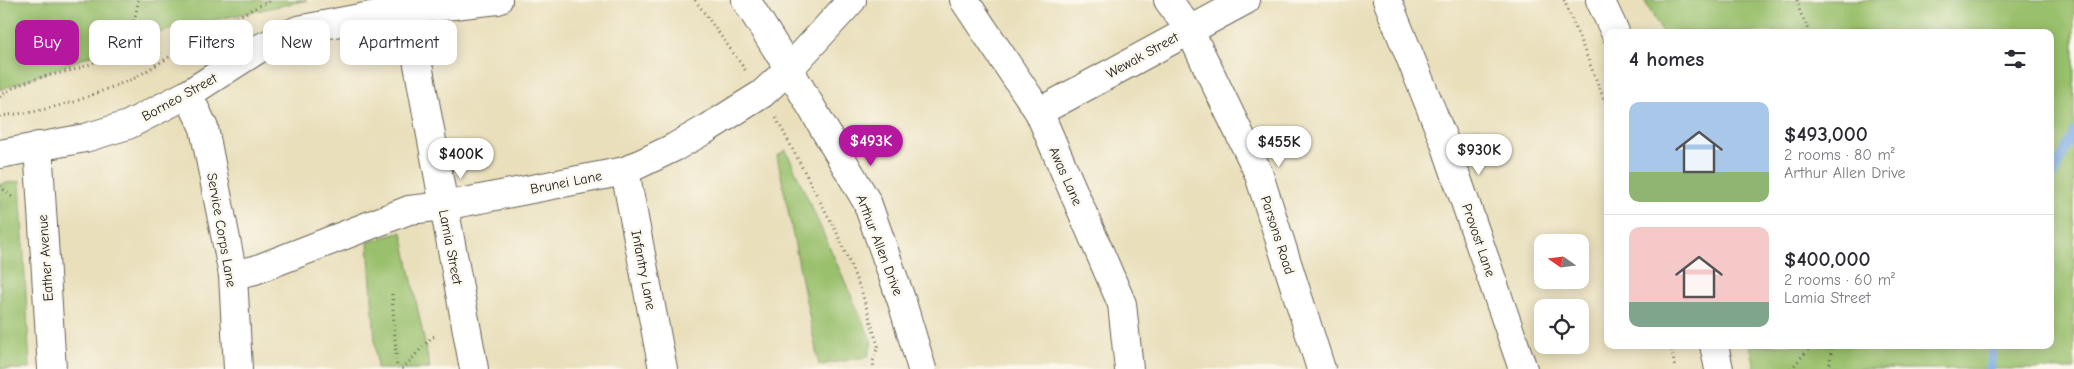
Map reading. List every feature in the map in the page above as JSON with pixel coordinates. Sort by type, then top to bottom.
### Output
[{"type":"street","name":"Borneo Street","points":[[0,154],[85,138],[128,125],[188,94],[260,48],[298,30],[391,12],[498,0]]},
{"type":"street","name":"Arthur Allen Drive","points":[[746,0],[867,202],[902,302],[922,369]]},
{"type":"street","name":"Brunei Lane","points":[[233,275],[255,270],[409,210],[444,206],[625,171],[708,128],[762,94],[789,69],[852,0]]},
{"type":"street","name":"Awas Lane","points":[[964,0],[1039,112],[1122,304],[1128,369]]},
{"type":"street","name":"Parsons Road","points":[[1168,0],[1189,29],[1258,172],[1321,369]]},
{"type":"street","name":"Wewak Street","points":[[1039,112],[1189,29],[1246,0]]},
{"type":"street","name":"Provost Lane","points":[[1387,0],[1444,140],[1523,369]]},
{"type":"street","points":[[1600,0],[1614,29]]},
{"type":"street","name":"Lamia Street","points":[[391,12],[417,59],[474,369]]},
{"type":"street","name":"Service Corps Lane","points":[[188,94],[204,128],[233,275],[238,369]]},
{"type":"street","name":"Eather Avenue","points":[[38,146],[52,369]]},
{"type":"street","name":"Infantry Lane","points":[[625,171],[663,369]]},
{"type":"street","points":[[1715,349],[1719,369]]},
{"type":"path","points":[[0,97],[7,91],[25,82],[96,63],[115,50],[128,34],[134,22],[138,0]]},
{"type":"path","points":[[0,116],[33,112],[74,102],[135,78],[221,24],[271,0]]},
{"type":"path","points":[[695,0],[762,94],[836,233],[862,294],[878,346],[873,360],[874,369]]},
{"type":"path","points":[[1564,0],[1604,99]]},
{"type":"path","points":[[1797,0],[1800,12],[1808,29]]},
{"type":"path","points":[[392,294],[397,369]]},
{"type":"path","points":[[402,369],[432,337],[440,335]]},
{"type":"path","points":[[1672,349],[1675,369]]},
{"type":"path","points":[[1791,369],[1808,349]]},
{"type":"path","points":[[1829,369],[1832,349]]},
{"type":"green space","points":[[0,0],[307,0],[215,20],[170,20],[170,30],[160,32],[160,20],[89,20],[89,56],[79,60],[79,20],[15,20],[15,65],[66,65],[0,90]]},
{"type":"green space","points":[[1644,0],[2074,0],[2074,369],[1755,369],[1751,349],[2054,349],[2054,29],[1660,29]]},
{"type":"green space","points":[[786,150],[872,342],[868,357],[819,365],[777,156]]},
{"type":"green space","points":[[20,181],[30,369],[0,369],[0,184]]},
{"type":"green space","points":[[402,232],[430,369],[377,369],[368,242]]},
{"type":"waterway","points":[[2054,174],[2074,131]]},
{"type":"waterway","points":[[1990,369],[1993,349]]}]
